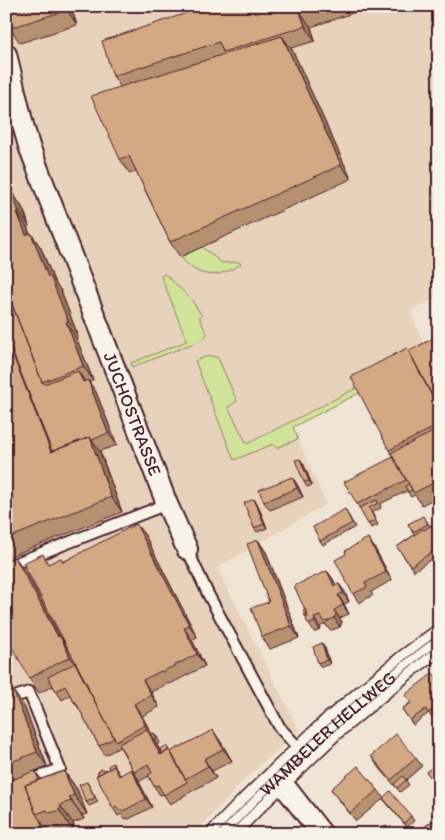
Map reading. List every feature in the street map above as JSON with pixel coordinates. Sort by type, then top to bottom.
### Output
[{"type":"main road","name":"WAMBELER HELLWEG","points":[[222,834],[303,753],[344,716],[409,662],[439,640]]},
{"type":"street","name":"JUCHOSTRASSE","points":[[6,54],[29,146],[167,504],[187,549]]},
{"type":"street","points":[[278,778],[322,834]]},
{"type":"lane","points":[[6,567],[167,504]]},
{"type":"lane","name":"JUCHOSTRASSE","points":[[187,549],[208,594],[280,728],[303,753]]},
{"type":"lane","points":[[6,700],[29,692],[60,769],[6,790]]},
{"type":"shaded area","points":[[6,6],[439,6],[439,297],[410,310],[429,357],[293,427],[326,504],[217,568],[299,730],[242,782],[195,834],[6,834]]},
{"type":"green space","points":[[202,247],[222,263],[239,262],[241,264],[219,274],[201,273],[180,257]]},
{"type":"green space","points":[[165,274],[191,299],[202,316],[199,317],[207,334],[202,340],[132,367],[131,363],[187,341],[161,276]]},
{"type":"green space","points":[[427,352],[429,357],[293,427],[298,439],[276,448],[273,444],[234,460],[195,361],[209,356],[218,358],[237,401],[228,407],[247,444]]},
{"type":"building","points":[[6,6],[65,6],[67,10],[10,28],[6,17]]},
{"type":"building","points":[[208,6],[318,6],[300,12],[305,26],[223,52],[219,42],[113,76],[102,41]]},
{"type":"building","points":[[282,36],[341,165],[170,242],[129,156],[120,159],[91,96]]},
{"type":"building","points":[[6,186],[15,201],[26,235],[31,233],[48,277],[50,276],[83,366],[42,382],[6,289]]},
{"type":"building","points":[[6,289],[42,382],[44,384],[78,371],[83,382],[88,380],[108,433],[92,440],[90,437],[52,451],[6,336]]},
{"type":"building","points":[[6,338],[51,452],[90,437],[111,497],[6,539]]},
{"type":"building","points":[[432,339],[439,352],[439,409],[409,351]]},
{"type":"building","points":[[439,340],[439,351],[434,343]]},
{"type":"building","points":[[407,348],[439,410],[439,425],[389,450],[351,377]]},
{"type":"building","points":[[439,429],[439,480],[414,493],[391,453]]},
{"type":"building","points":[[393,457],[406,480],[357,504],[344,482]]},
{"type":"building","points":[[300,459],[309,481],[304,482],[295,460]]},
{"type":"building","points":[[292,477],[297,488],[264,502],[259,490]]},
{"type":"building","points":[[409,484],[412,490],[408,492],[405,486]]},
{"type":"building","points":[[254,499],[264,524],[254,528],[244,503]]},
{"type":"building","points":[[377,500],[378,503],[369,508],[375,520],[368,524],[359,508]]},
{"type":"building","points":[[345,509],[352,523],[320,541],[313,527]]},
{"type":"building","points":[[423,516],[428,524],[413,532],[408,524]]},
{"type":"building","points":[[435,523],[439,526],[439,547],[411,566],[397,547]]},
{"type":"building","points":[[136,524],[189,625],[184,628],[197,654],[143,680],[151,695],[134,704],[145,725],[116,741],[23,563],[43,554],[48,564],[61,558],[63,562]]},
{"type":"building","points":[[368,538],[386,572],[365,583],[367,587],[353,594],[335,560],[346,554],[345,551]]},
{"type":"building","points":[[258,540],[291,626],[262,637],[251,608],[269,602],[247,544]]},
{"type":"building","points":[[15,557],[70,657],[29,678],[6,636],[6,561]]},
{"type":"building","points":[[327,571],[334,586],[339,584],[343,593],[338,595],[343,605],[334,610],[336,614],[334,618],[326,622],[320,616],[314,618],[314,622],[310,624],[306,620],[308,616],[294,586]]},
{"type":"building","points":[[322,643],[327,660],[318,663],[313,647]]},
{"type":"building","points":[[75,663],[114,738],[99,746],[65,686],[56,691],[48,677]]},
{"type":"building","points":[[433,673],[439,681],[439,699],[433,704],[436,707],[428,713],[426,709],[410,720],[402,709],[411,703],[405,695]]},
{"type":"building","points":[[14,692],[37,752],[6,764],[6,694]]},
{"type":"building","points":[[147,729],[160,755],[170,750],[187,782],[164,795],[158,785],[154,786],[148,775],[152,773],[148,764],[134,772],[119,744]]},
{"type":"building","points":[[213,730],[223,749],[204,759],[208,766],[185,779],[170,752]]},
{"type":"building","points":[[154,733],[157,739],[154,740],[151,734]]},
{"type":"building","points":[[396,734],[416,758],[391,780],[371,756]]},
{"type":"building","points":[[166,746],[169,750],[162,753],[160,749]]},
{"type":"building","points":[[113,763],[117,770],[114,766],[109,769],[108,766]]},
{"type":"building","points":[[435,765],[439,770],[439,787],[426,772]]},
{"type":"building","points":[[114,766],[119,776],[131,769],[146,799],[123,811],[116,806],[113,808],[96,776]]},
{"type":"building","points":[[358,766],[378,790],[350,813],[331,789]]},
{"type":"building","points":[[101,769],[107,770],[97,775],[98,772]]},
{"type":"building","points":[[35,771],[39,780],[25,785],[45,834],[6,834],[6,782]]},
{"type":"building","points":[[64,771],[74,795],[69,797],[71,801],[60,805],[59,810],[51,813],[47,810],[36,814],[25,785]]},
{"type":"building","points":[[403,776],[406,780],[397,788],[394,784]]},
{"type":"building","points":[[87,782],[95,798],[86,802],[79,785]]},
{"type":"building","points":[[390,791],[411,816],[404,823],[383,798]]},
{"type":"building","points":[[439,816],[439,834],[428,834],[424,827]]},
{"type":"tram line","points":[[216,834],[323,729],[380,680],[439,634]]},
{"type":"tram line","points":[[228,834],[330,734],[439,644]]}]
